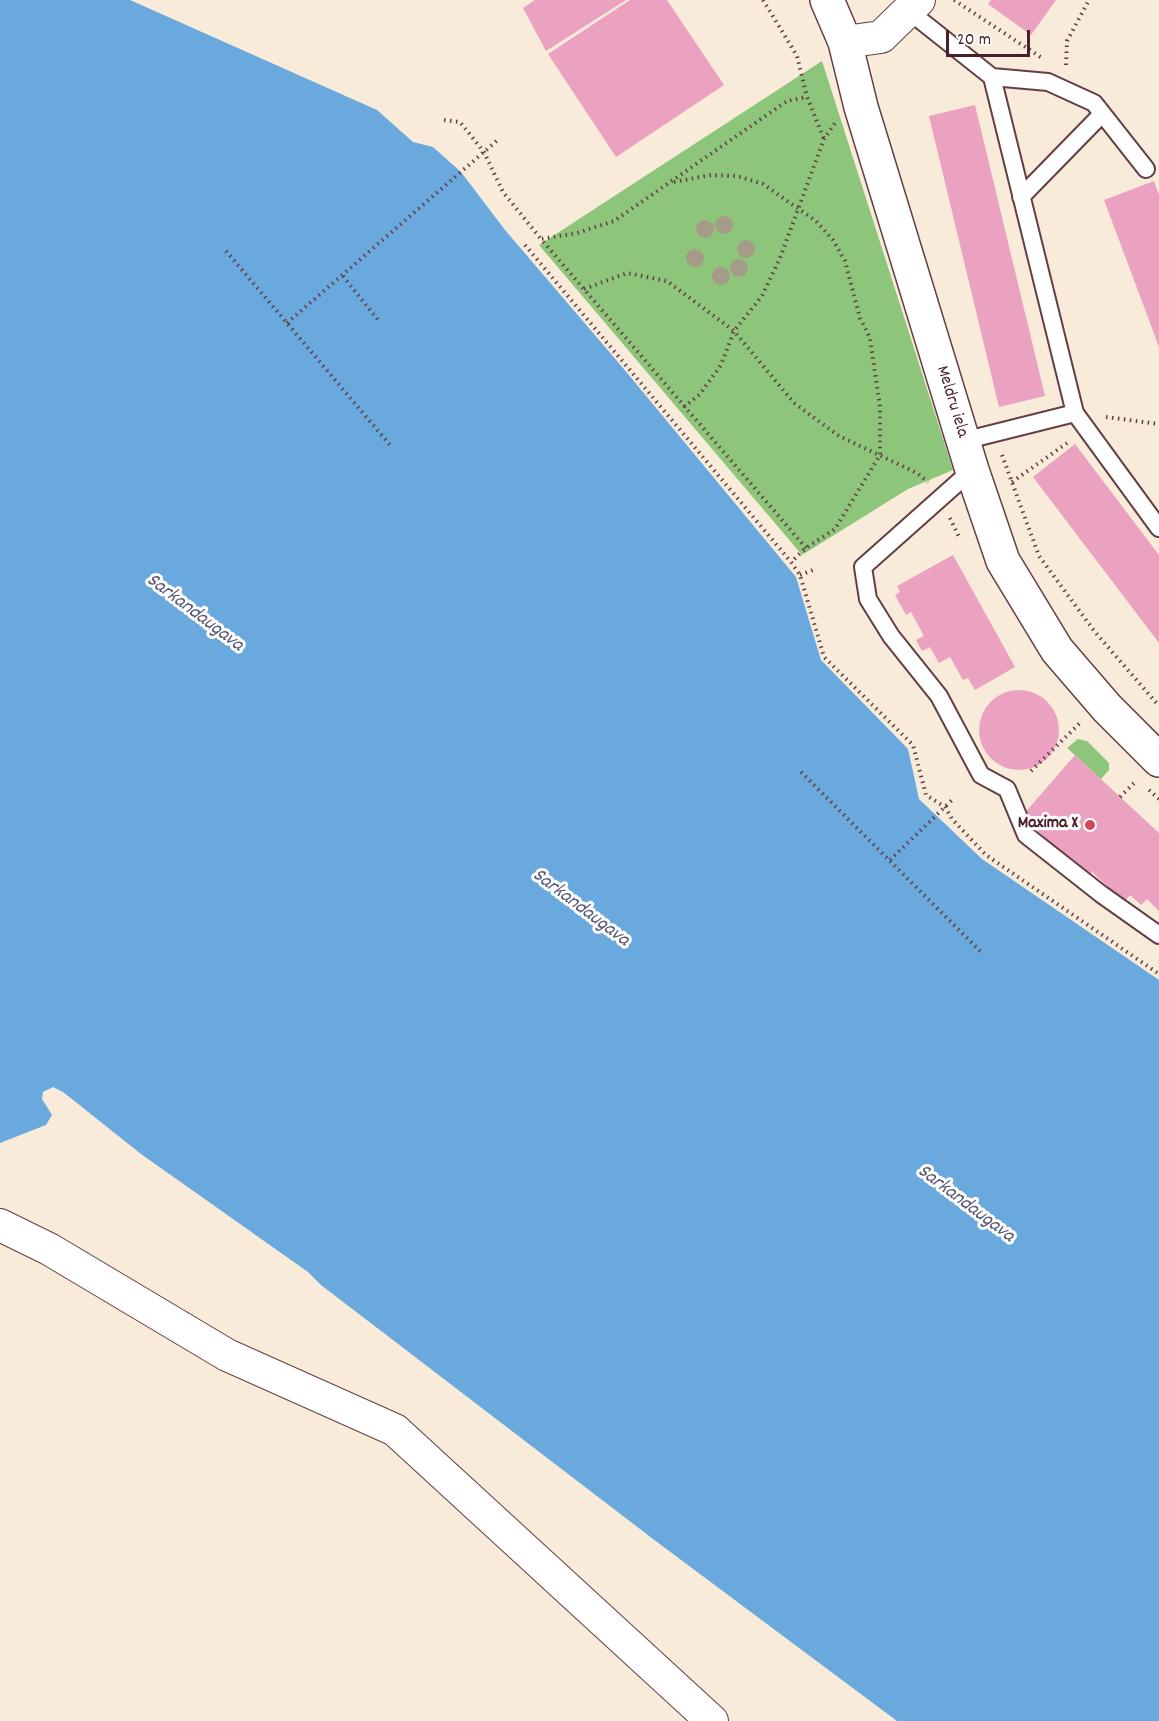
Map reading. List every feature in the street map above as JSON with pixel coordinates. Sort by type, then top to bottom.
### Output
[{"type":"street","name":"Meldru iela","points":[[827,0],[845,42],[861,107],[975,448],[1003,561],[1057,650],[1107,708],[1148,770]]},
{"type":"street","points":[[845,42],[880,37],[914,6]]},
{"type":"street","points":[[0,1225],[49,1249],[227,1355],[395,1430],[712,1721]]},
{"type":"lane","points":[[914,6],[992,77],[1075,412],[1159,528]]},
{"type":"lane","points":[[992,77],[1048,82],[1065,81],[1094,103],[1146,170]]},
{"type":"lane","points":[[1021,197],[1102,114]]},
{"type":"lane","points":[[1075,412],[975,448],[863,567],[868,599],[891,636],[939,696],[981,775],[1007,789],[1026,835],[1101,894],[1159,935]]},
{"type":"path","points":[[763,0],[797,56],[807,97],[824,139]]},
{"type":"path","points":[[954,0],[1065,81]]},
{"type":"path","points":[[1065,81],[1067,41],[1089,0]]},
{"type":"path","points":[[541,239],[577,233],[614,221],[787,101],[807,97]]},
{"type":"path","points":[[684,407],[700,394],[721,365],[734,331],[762,297],[780,258],[824,139],[832,125],[844,114],[861,107]]},
{"type":"path","points":[[444,120],[460,122],[484,152],[503,192],[541,239],[806,548]]},
{"type":"path","points":[[287,323],[500,138]]},
{"type":"path","points":[[671,183],[711,175],[737,176],[763,184],[816,221],[833,240],[846,261],[860,318],[870,338],[876,363],[880,407],[880,455],[835,529],[806,548],[792,562]]},
{"type":"path","points":[[525,245],[792,562],[800,575],[824,657],[913,745],[926,795],[945,807],[952,819],[986,855],[1159,974]]},
{"type":"path","points":[[226,251],[390,445]]},
{"type":"path","points":[[584,289],[627,273],[667,280],[734,331],[794,403],[839,436],[917,473]]},
{"type":"path","points":[[343,276],[378,320]]},
{"type":"path","points":[[1075,412],[1159,424]]},
{"type":"path","points":[[1012,482],[1087,429]]},
{"type":"path","points":[[975,448],[1003,456],[1039,556],[1095,632],[1159,706]]},
{"type":"path","points":[[800,575],[813,570]]},
{"type":"path","points":[[1030,771],[1080,722]]},
{"type":"path","points":[[1120,797],[1148,770]]},
{"type":"path","points":[[801,772],[981,952]]},
{"type":"path","points":[[890,860],[952,800]]},
{"type":"green space","points":[[822,61],[953,470],[908,489],[802,555],[539,245]]},
{"type":"green space","points":[[1078,739],[1087,741],[1109,763],[1109,770],[1101,779],[1067,748]]},
{"type":"water","name":"Sarkandaugava","points":[[0,0],[130,0],[377,110],[413,142],[433,147],[461,172],[505,230],[796,577],[821,660],[908,749],[919,799],[982,859],[1159,980],[1159,1721],[897,1721],[657,1542],[321,1285],[308,1272],[141,1154],[63,1092],[53,1087],[43,1092],[42,1099],[52,1115],[46,1125],[0,1143]]},
{"type":"building","points":[[535,0],[626,0],[546,51],[523,8]]},
{"type":"building","points":[[630,0],[667,0],[724,85],[616,157],[548,54]]},
{"type":"building","points":[[991,0],[1056,0],[1031,35],[988,4]]},
{"type":"building","points":[[975,105],[1045,396],[999,407],[929,116]]},
{"type":"building","points":[[1154,181],[1159,195],[1159,347],[1104,200]]},
{"type":"building","points":[[1075,444],[1159,555],[1159,643],[1033,477]]},
{"type":"building","points":[[953,555],[1015,667],[975,690],[968,678],[963,680],[950,657],[939,663],[930,647],[922,651],[916,640],[924,636],[911,612],[906,615],[895,595],[900,592],[897,586]]},
{"type":"building","points":[[1011,690],[1027,690],[1048,701],[1059,722],[1059,738],[1048,759],[1027,770],[1011,770],[997,764],[985,752],[979,738],[979,722],[985,708],[997,696]]},
{"type":"building","name":"Maxima X","points":[[1075,755],[1159,833],[1159,911],[1147,899],[1141,905],[1130,895],[1124,902],[1092,872],[1087,877],[1022,816]]},
{"type":"place","name":"Maxima X","points":[[1090,825]]}]
